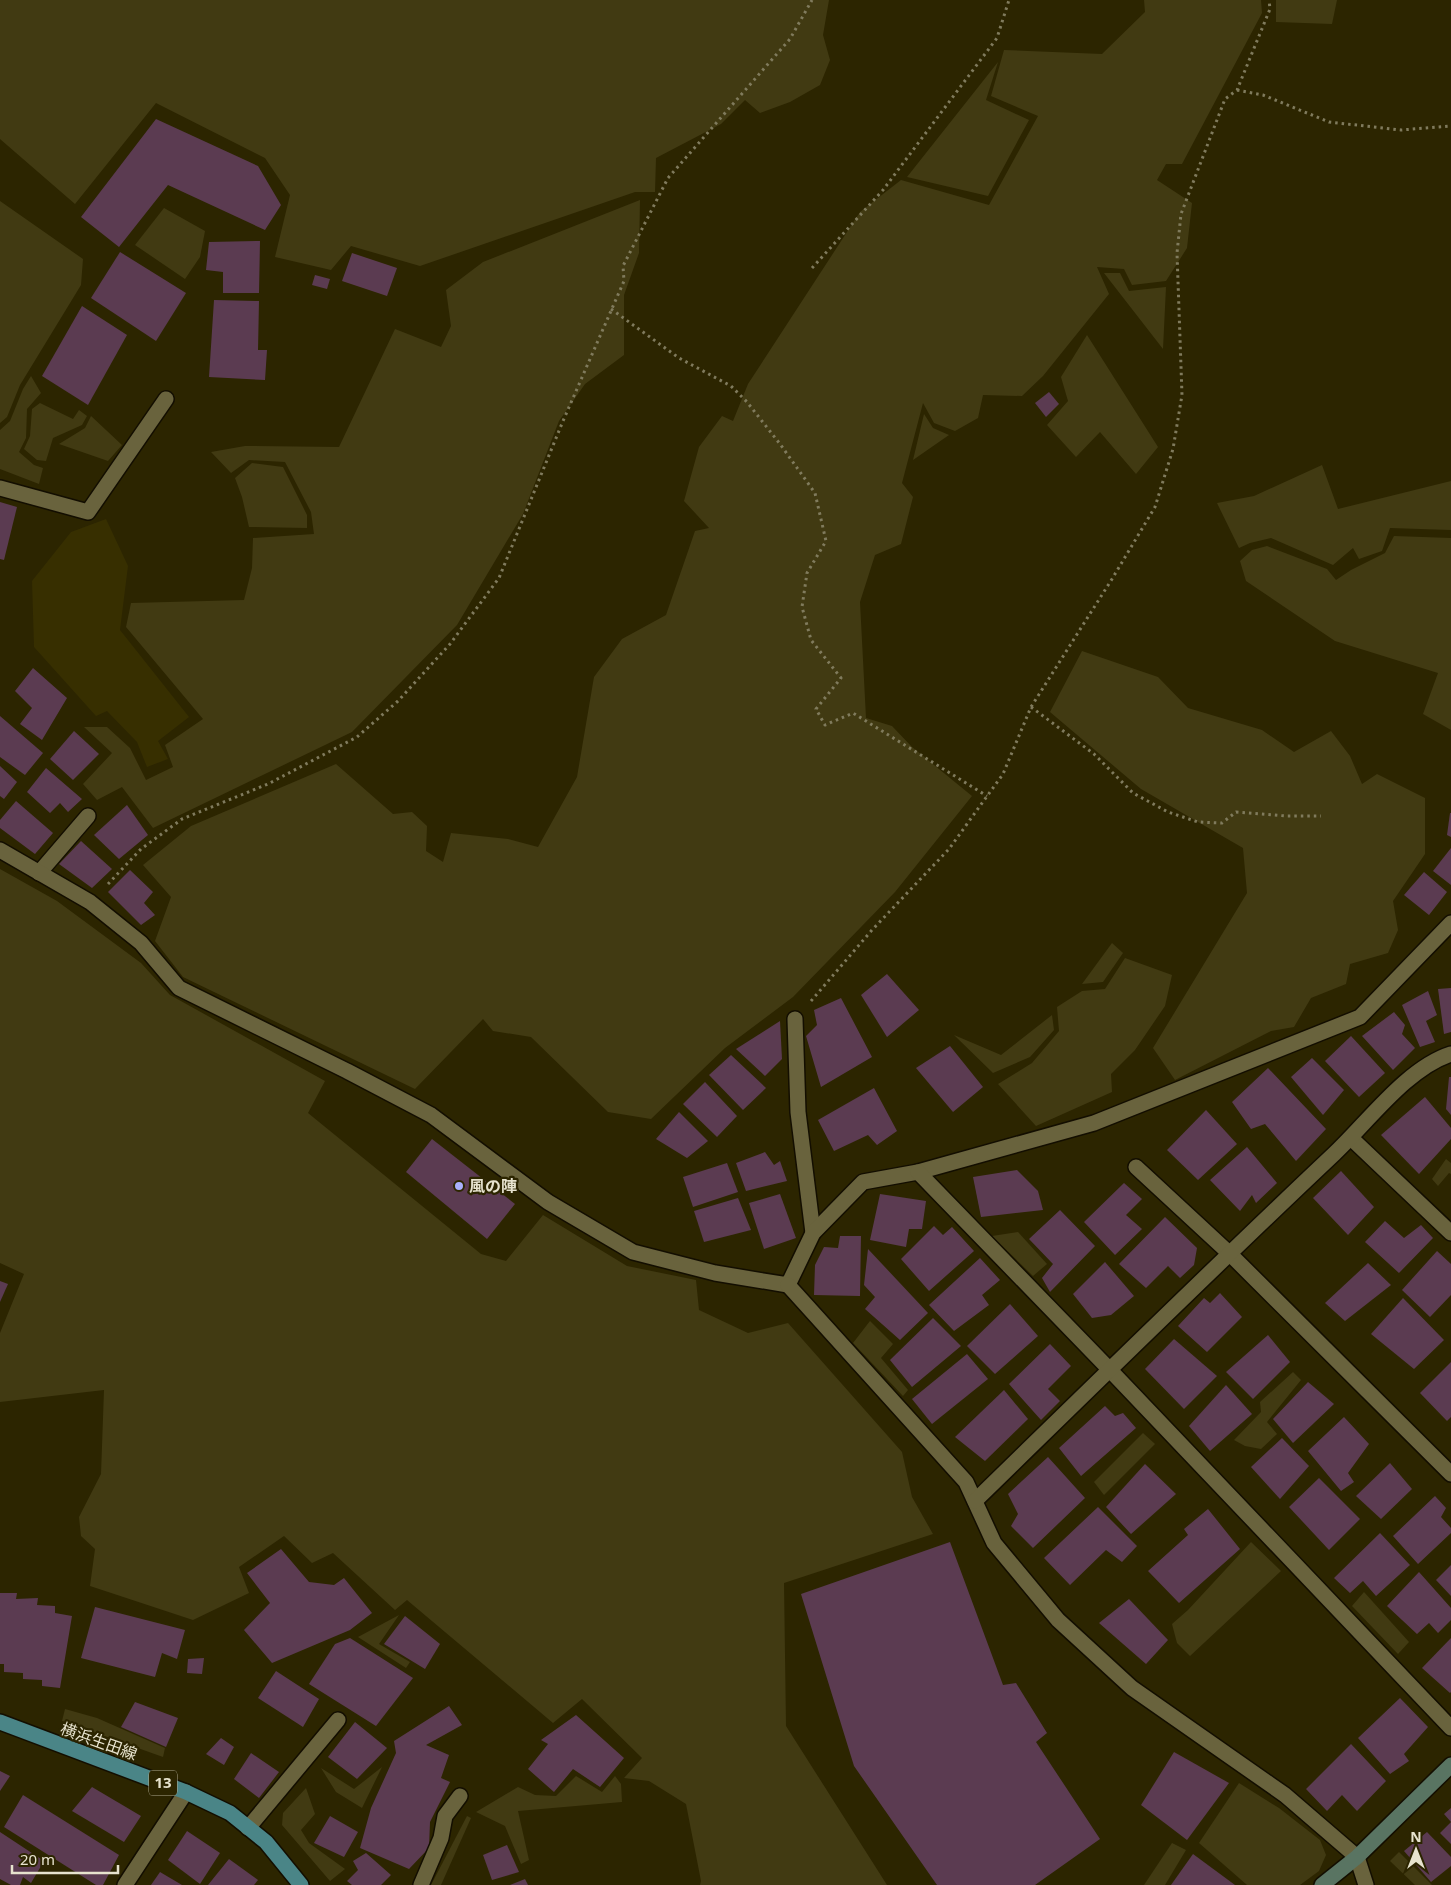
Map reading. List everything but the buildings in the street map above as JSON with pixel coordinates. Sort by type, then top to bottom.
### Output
[{"type":"main road","name":"横浜生田線","points":[[0,1722],[186,1792],[230,1813],[266,1842],[301,1885]]},
{"type":"street","points":[[0,488],[88,512],[166,399]]},
{"type":"street","points":[[39,873],[88,816]]},
{"type":"street","points":[[0,850],[90,902],[140,942],[179,988],[431,1115],[548,1202],[633,1252],[715,1273],[788,1285],[966,1482],[994,1543],[1058,1620],[1132,1688],[1285,1795],[1356,1857],[1366,1885]]},
{"type":"street","points":[[788,1285],[812,1233],[863,1182],[918,1172],[1094,1123],[1360,1016],[1451,923]]},
{"type":"street","points":[[795,1019],[798,1112],[812,1233]]},
{"type":"street","points":[[975,1501],[1229,1253],[1351,1138],[1407,1080],[1437,1059],[1451,1054]]},
{"type":"street","points":[[1351,1138],[1451,1233]]},
{"type":"street","points":[[1136,1167],[1229,1253],[1451,1474]]},
{"type":"street","points":[[918,1172],[1110,1370],[1451,1728]]},
{"type":"street","points":[[248,1828],[338,1720]]},
{"type":"street","points":[[1322,1885],[1356,1857],[1451,1765]]},
{"type":"street","points":[[125,1885],[186,1792]]},
{"type":"street","points":[[421,1885],[441,1838],[445,1816],[460,1796]]},
{"type":"path","points":[[90,902],[142,849],[182,819],[268,784],[357,737],[398,701],[450,644],[499,578],[563,421],[624,281],[623,266],[668,178],[727,108],[790,39],[812,0]]},
{"type":"path","points":[[812,268],[883,190],[997,38],[1009,0]]},
{"type":"path","points":[[795,1019],[872,930],[949,849],[1004,774],[1031,707],[1112,579],[1155,506],[1173,449],[1182,395],[1177,253],[1181,214],[1225,99],[1237,90],[1270,10],[1269,0]]},
{"type":"path","points":[[1237,90],[1264,94],[1329,122],[1401,130],[1451,126]]},
{"type":"path","points":[[611,309],[679,358],[730,386],[747,402],[775,437],[815,493],[826,540],[807,573],[802,608],[811,640],[841,678],[816,709],[824,725],[853,713],[987,796]]},
{"type":"path","points":[[1031,707],[1094,754],[1134,793],[1168,812],[1198,822],[1222,823],[1236,812],[1286,816],[1322,816]]},
{"type":"shaded area","points":[[0,0],[829,0],[823,35],[830,60],[820,85],[790,102],[760,113],[745,100],[721,124],[656,158],[655,192],[635,192],[420,266],[351,246],[331,270],[275,257],[290,195],[265,158],[156,103],[75,204],[0,139]]},
{"type":"shaded area","points":[[1144,0],[1261,0],[1262,13],[1182,164],[1166,164],[1157,180],[1192,203],[1187,248],[1166,281],[1132,285],[1124,269],[1097,267],[1109,294],[1043,376],[1022,396],[983,395],[978,418],[955,431],[934,423],[923,403],[902,483],[913,497],[901,544],[875,555],[860,602],[866,718],[892,726],[912,747],[972,796],[895,892],[793,997],[725,1048],[651,1119],[608,1112],[531,1037],[493,1031],[483,1019],[415,1089],[183,977],[155,941],[171,897],[143,865],[191,826],[336,764],[393,814],[412,812],[427,826],[426,851],[443,862],[451,833],[508,839],[538,847],[577,777],[594,677],[622,639],[666,615],[695,531],[709,528],[684,501],[699,447],[722,416],[733,421],[748,384],[860,212],[901,180],[989,205],[1038,116],[991,96],[1004,50],[1102,54],[1145,12]]},
{"type":"shaded area","points":[[1276,0],[1337,0],[1332,24],[1276,22]]},
{"type":"shaded area","points":[[998,62],[986,100],[1029,120],[988,196],[907,177]]},
{"type":"shaded area","points":[[640,200],[639,253],[624,295],[624,355],[585,384],[559,421],[523,514],[457,625],[352,732],[153,828],[122,787],[97,800],[83,784],[112,753],[84,727],[107,727],[130,748],[146,780],[173,767],[165,745],[203,719],[126,627],[131,603],[244,600],[252,568],[253,538],[314,534],[311,512],[285,462],[249,460],[231,473],[211,452],[245,446],[339,447],[395,329],[441,347],[451,326],[446,290],[483,262]]},
{"type":"shaded area","points":[[0,201],[83,259],[81,285],[20,385],[7,417],[0,423]]},
{"type":"shaded area","points":[[164,208],[205,231],[200,257],[185,279],[135,245]]},
{"type":"shaded area","points":[[1104,273],[1120,273],[1129,291],[1166,287],[1163,349]]},
{"type":"shaded area","points":[[1087,335],[1158,447],[1136,474],[1100,432],[1076,457],[1047,425],[1068,401],[1061,377]]},
{"type":"shaded area","points":[[31,376],[41,393],[27,409],[26,438],[19,452],[34,465],[43,468],[39,484],[0,469],[0,430],[10,421],[23,389]]},
{"type":"shaded area","points":[[40,403],[73,419],[79,410],[87,416],[82,425],[53,438],[46,461],[37,460],[24,449],[30,436],[32,409]]},
{"type":"shaded area","points":[[924,414],[933,428],[949,435],[913,460]]},
{"type":"shaded area","points":[[91,416],[122,445],[108,461],[59,444],[85,428]]},
{"type":"shaded area","points":[[252,463],[283,467],[307,515],[307,528],[249,527],[242,497],[235,478]]},
{"type":"shaded area","points":[[1322,465],[1338,509],[1451,481],[1451,530],[1390,528],[1382,551],[1359,559],[1353,548],[1333,565],[1271,538],[1239,548],[1217,503],[1254,496]]},
{"type":"shaded area","points":[[106,519],[128,566],[120,630],[189,717],[158,741],[168,759],[147,767],[137,742],[107,711],[96,716],[34,647],[32,581],[71,532]]},
{"type":"shaded area","points":[[1394,536],[1451,538],[1451,730],[1423,714],[1438,673],[1335,641],[1246,581],[1240,561],[1252,550],[1267,546],[1327,569],[1336,580],[1351,570],[1385,553]]},
{"type":"shaded area","points":[[1082,651],[1158,677],[1188,708],[1262,730],[1294,752],[1331,731],[1350,756],[1362,784],[1377,774],[1425,798],[1425,854],[1393,901],[1398,930],[1388,953],[1350,964],[1346,984],[1311,998],[1294,1027],[1271,1031],[1175,1080],[1153,1048],[1247,893],[1243,848],[1141,789],[1050,712]]},
{"type":"shaded area","points":[[0,869],[57,901],[141,963],[170,995],[325,1081],[308,1113],[481,1254],[506,1261],[543,1215],[627,1266],[696,1280],[699,1310],[748,1333],[788,1323],[902,1452],[912,1497],[933,1534],[784,1583],[786,1726],[887,1885],[700,1885],[701,1881],[686,1804],[649,1781],[624,1778],[642,1758],[582,1699],[553,1723],[407,1600],[395,1610],[333,1553],[312,1563],[284,1536],[239,1567],[249,1593],[193,1620],[90,1586],[95,1549],[81,1536],[79,1517],[101,1474],[104,1390],[0,1402],[0,1333],[24,1274],[0,1263]]},
{"type":"shaded area","points":[[1112,943],[1123,953],[1103,982],[1082,984]]},
{"type":"shaded area","points":[[1125,958],[1172,975],[1165,1006],[1135,1050],[1111,1074],[1112,1092],[1036,1126],[998,1084],[1032,1063],[1059,1031],[1057,1007],[1082,991],[1105,989]]},
{"type":"shaded area","points":[[1052,1015],[1054,1030],[1030,1057],[993,1073],[954,1035],[1001,1055]]},
{"type":"shaded area","points":[[1446,1159],[1451,1163],[1451,1174],[1449,1173],[1438,1186],[1432,1179]]},
{"type":"shaded area","points":[[1018,1232],[1047,1264],[1033,1276],[992,1236]]},
{"type":"shaded area","points":[[870,1321],[893,1344],[881,1358],[908,1390],[903,1396],[853,1343]]},
{"type":"shaded area","points":[[1293,1372],[1301,1380],[1267,1422],[1277,1434],[1261,1449],[1245,1446],[1234,1440],[1261,1412],[1260,1402]]},
{"type":"shaded area","points":[[1143,1433],[1155,1444],[1104,1495],[1094,1482]]},
{"type":"shaded area","points":[[1251,1542],[1281,1571],[1190,1656],[1177,1643],[1172,1624],[1188,1610]]},
{"type":"shaded area","points":[[1364,1592],[1409,1642],[1398,1654],[1352,1606]]},
{"type":"shaded area","points":[[399,1615],[379,1644],[410,1662],[406,1668],[358,1637]]},
{"type":"shaded area","points":[[65,1709],[97,1718],[165,1748],[163,1757],[62,1721]]},
{"type":"shaded area","points":[[382,1767],[362,1808],[336,1792],[321,1768],[354,1789]]},
{"type":"shaded area","points":[[576,1776],[602,1792],[615,1776],[621,1784],[622,1802],[518,1811],[529,1860],[521,1864],[505,1826],[476,1812],[518,1787],[535,1795],[556,1796]]},
{"type":"shaded area","points":[[1239,1783],[1279,1808],[1320,1840],[1326,1855],[1319,1871],[1300,1885],[1247,1885],[1199,1843]]},
{"type":"shaded area","points":[[306,1788],[315,1814],[301,1830],[309,1843],[345,1869],[330,1881],[282,1825],[283,1813]]},
{"type":"shaded area","points":[[467,1816],[471,1818],[441,1885],[431,1885]]},
{"type":"shaded area","points":[[1172,1843],[1186,1850],[1165,1885],[1144,1885]]},
{"type":"shaded area","points":[[1399,1852],[1432,1885],[1415,1885],[1390,1861]]},
{"type":"place","name":"風の陣","points":[[459,1186]]}]
